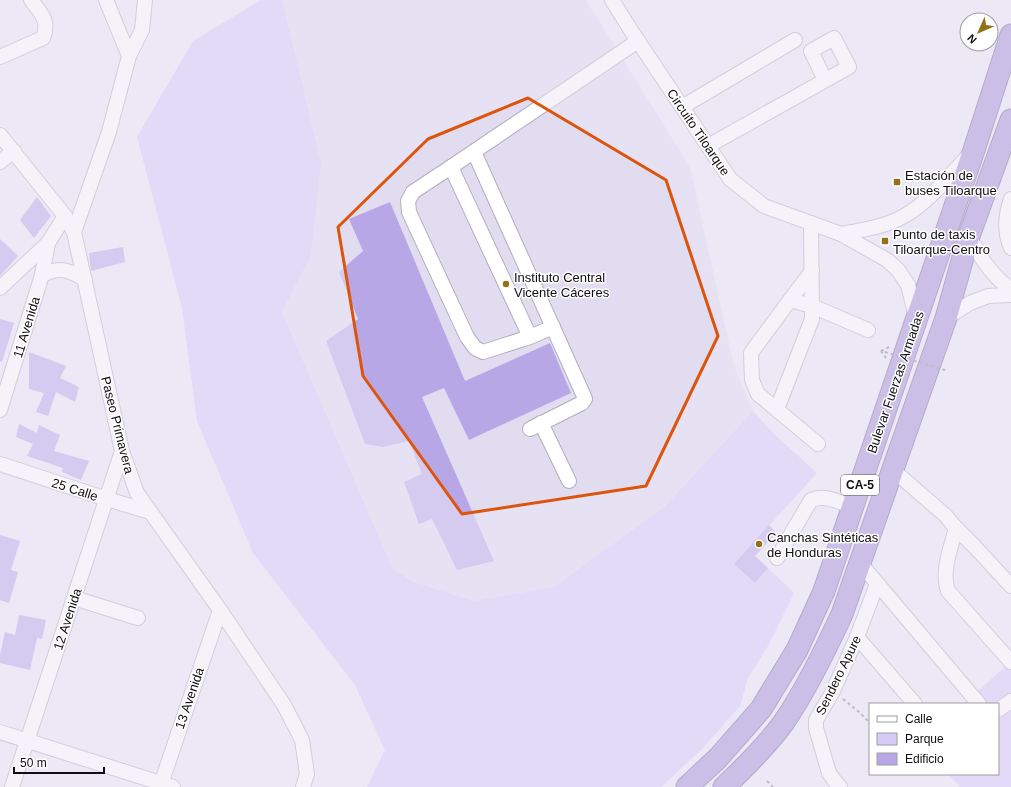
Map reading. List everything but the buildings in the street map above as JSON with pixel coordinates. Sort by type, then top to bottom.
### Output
[{"type":"highway","name":"Bulevar Fuerzas Armadas","points":[[687,787],[718,758],[761,709],[797,650],[824,591],[974,150],[1011,35]]},
{"type":"highway","name":"Bulevar Fuerzas Armadas","points":[[724,787],[783,722],[820,660],[842,614],[894,470],[946,318],[969,236],[1011,120]]},
{"type":"street","points":[[0,57],[43,38],[46,31],[45,20],[31,0]]},
{"type":"street","points":[[106,0],[129,56]]},
{"type":"street","points":[[74,232],[109,132],[129,56],[142,30],[145,0]]},
{"type":"street","name":"Circuito Tiloarque","points":[[612,0],[730,179],[764,206],[841,234],[887,260],[898,270],[908,285],[917,317]]},
{"type":"street","points":[[682,107],[795,40]]},
{"type":"street","points":[[553,327],[530,337],[483,352],[475,348],[467,337],[412,219],[409,212],[408,202],[413,192],[638,41]]},
{"type":"street","points":[[708,146],[825,80]]},
{"type":"street","name":"Paseo Primavera","points":[[0,135],[65,216],[74,232],[122,451],[137,493],[220,610],[284,705],[302,740],[307,774],[303,787]]},
{"type":"street","points":[[841,234],[874,228],[903,216],[924,202],[974,150]]},
{"type":"street","points":[[0,162],[14,151]]},
{"type":"street","points":[[474,152],[583,394],[584,399],[582,403],[535,426],[569,481]]},
{"type":"street","points":[[451,167],[530,337]]},
{"type":"street","points":[[1011,199],[1008,207],[1006,237],[1011,248]]},
{"type":"street","points":[[0,288],[48,243],[65,216]]},
{"type":"street","points":[[777,409],[812,318],[811,223]]},
{"type":"street","points":[[969,236],[983,261],[996,278],[1011,290]]},
{"type":"street","name":"11 Avenida","points":[[0,410],[42,275],[48,243]]},
{"type":"street","points":[[42,275],[53,270],[61,270],[73,273],[85,279]]},
{"type":"street","points":[[812,271],[751,353],[752,380],[758,394],[818,444]]},
{"type":"street","points":[[946,318],[970,302],[988,296],[1011,295]]},
{"type":"street","points":[[790,300],[812,306],[868,330]]},
{"type":"street","name":"12 Avenida","points":[[12,787],[122,451]]},
{"type":"street","name":"25 Calle","points":[[0,464],[150,512]]},
{"type":"street","points":[[894,470],[945,515],[1011,586]]},
{"type":"street","points":[[777,558],[811,500],[817,497],[824,497],[852,507]]},
{"type":"street","points":[[956,528],[947,563],[945,583],[948,591],[1011,662]]},
{"type":"street","points":[[860,563],[978,703]]},
{"type":"street","name":"Sendero Apure","points":[[840,787],[829,773],[816,728],[816,720],[833,691],[857,637],[877,584]]},
{"type":"street","points":[[74,598],[138,618]]},
{"type":"street","name":"13 Avenida","points":[[165,786],[173,746],[220,610]]},
{"type":"street","points":[[857,637],[914,703]]},
{"type":"street","points":[[999,709],[1011,701]]},
{"type":"street","points":[[0,732],[165,786]]},
{"type":"path","points":[[881,350],[949,371]]},
{"type":"path","points":[[833,691],[869,722]]},
{"type":"path","points":[[767,782],[773,787]]},
{"type":"highlighted area","points":[[528,98],[666,180],[718,336],[646,486],[462,514],[363,376],[338,227],[428,139]]},
{"type":"shaded area","name":"Instituto Central Vicente Cáceres","points":[[282,0],[586,0],[690,167],[734,366],[753,411],[665,506],[554,587],[474,601],[414,582],[393,569],[282,312],[311,256]]},
{"type":"green space","points":[[261,0],[282,0],[321,163],[311,256],[282,312],[393,569],[414,582],[474,601],[554,587],[665,506],[753,411],[773,433],[817,473],[734,564],[755,583],[768,568],[794,593],[768,646],[748,678],[740,706],[702,749],[661,787],[367,787],[385,750],[355,685],[253,553],[197,421],[182,308],[137,137],[193,41]]},
{"type":"green space","points":[[1011,661],[1011,787],[960,787],[949,775],[999,775],[999,703],[965,703]]},
{"type":"place","name":"Estación de buses Tiloarque","points":[[897,182]]},
{"type":"place","name":"Punto de taxis Tiloarque-Centro","points":[[885,241]]},
{"type":"place","name":"Instituto Central Vicente Cáceres","points":[[506,284]]},
{"type":"place","name":"Canchas Sintéticas de Honduras","points":[[759,544]]}]
